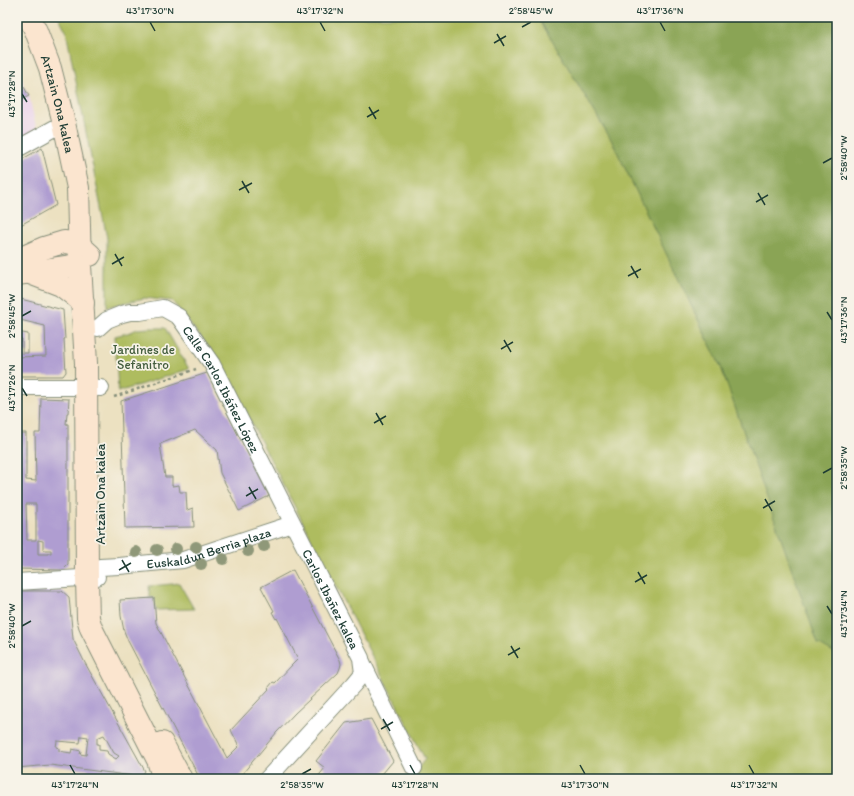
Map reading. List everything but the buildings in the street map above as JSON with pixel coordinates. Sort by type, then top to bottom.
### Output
[{"type":"main road","name":"Artzain Ona kalea","points":[[29,17],[50,68],[64,123],[79,193],[84,256],[83,303],[86,363],[96,392]]},
{"type":"main road","points":[[21,269],[62,229],[73,213],[79,193]]},
{"type":"main road","points":[[21,269],[84,256],[74,243],[64,242],[44,248]]},
{"type":"main road","name":"Artzain Ona kalea","points":[[84,256],[98,328],[96,392],[96,574],[88,618],[91,628],[158,760],[162,779]]},
{"type":"main road","points":[[21,269],[61,286],[83,303]]},
{"type":"main road","name":"Artzain Ona kalea","points":[[96,574],[101,599],[102,614],[106,630],[114,650],[181,779]]},
{"type":"main road","points":[[169,779],[181,779]]},
{"type":"street","points":[[17,149],[64,123]]},
{"type":"street","name":"Calle Carlos Ibáñez López","points":[[98,328],[107,320],[130,312],[140,312],[163,308],[179,317],[212,364],[301,540]]},
{"type":"street","points":[[17,387],[96,392]]},
{"type":"street","name":"Euskaldun Berria plaza","points":[[17,582],[96,574],[119,566],[183,560],[292,524]]},
{"type":"street","name":"Carlos Ibañez kalea","points":[[301,540],[361,658],[414,768]]},
{"type":"street","name":"Carlos Ibañez kalea","points":[[267,779],[363,673],[361,658]]},
{"type":"path","points":[[96,392],[212,364]]},
{"type":"shaded area","points":[[17,57],[24,87],[29,96],[37,131],[17,145]]},
{"type":"green space","points":[[59,17],[538,17],[612,141],[721,367],[818,643],[837,655],[837,779],[410,779],[425,759],[219,360],[172,301],[144,298],[107,307],[107,238],[66,31]]},
{"type":"green space","points":[[538,17],[837,17],[837,655],[818,644],[721,367],[612,141]]},
{"type":"green space","name":"Jardines de Sefanitro","points":[[165,328],[189,369],[118,392],[115,336],[137,329]]},
{"type":"green space","points":[[179,583],[194,609],[155,610],[154,598],[150,598],[149,586]]}]
